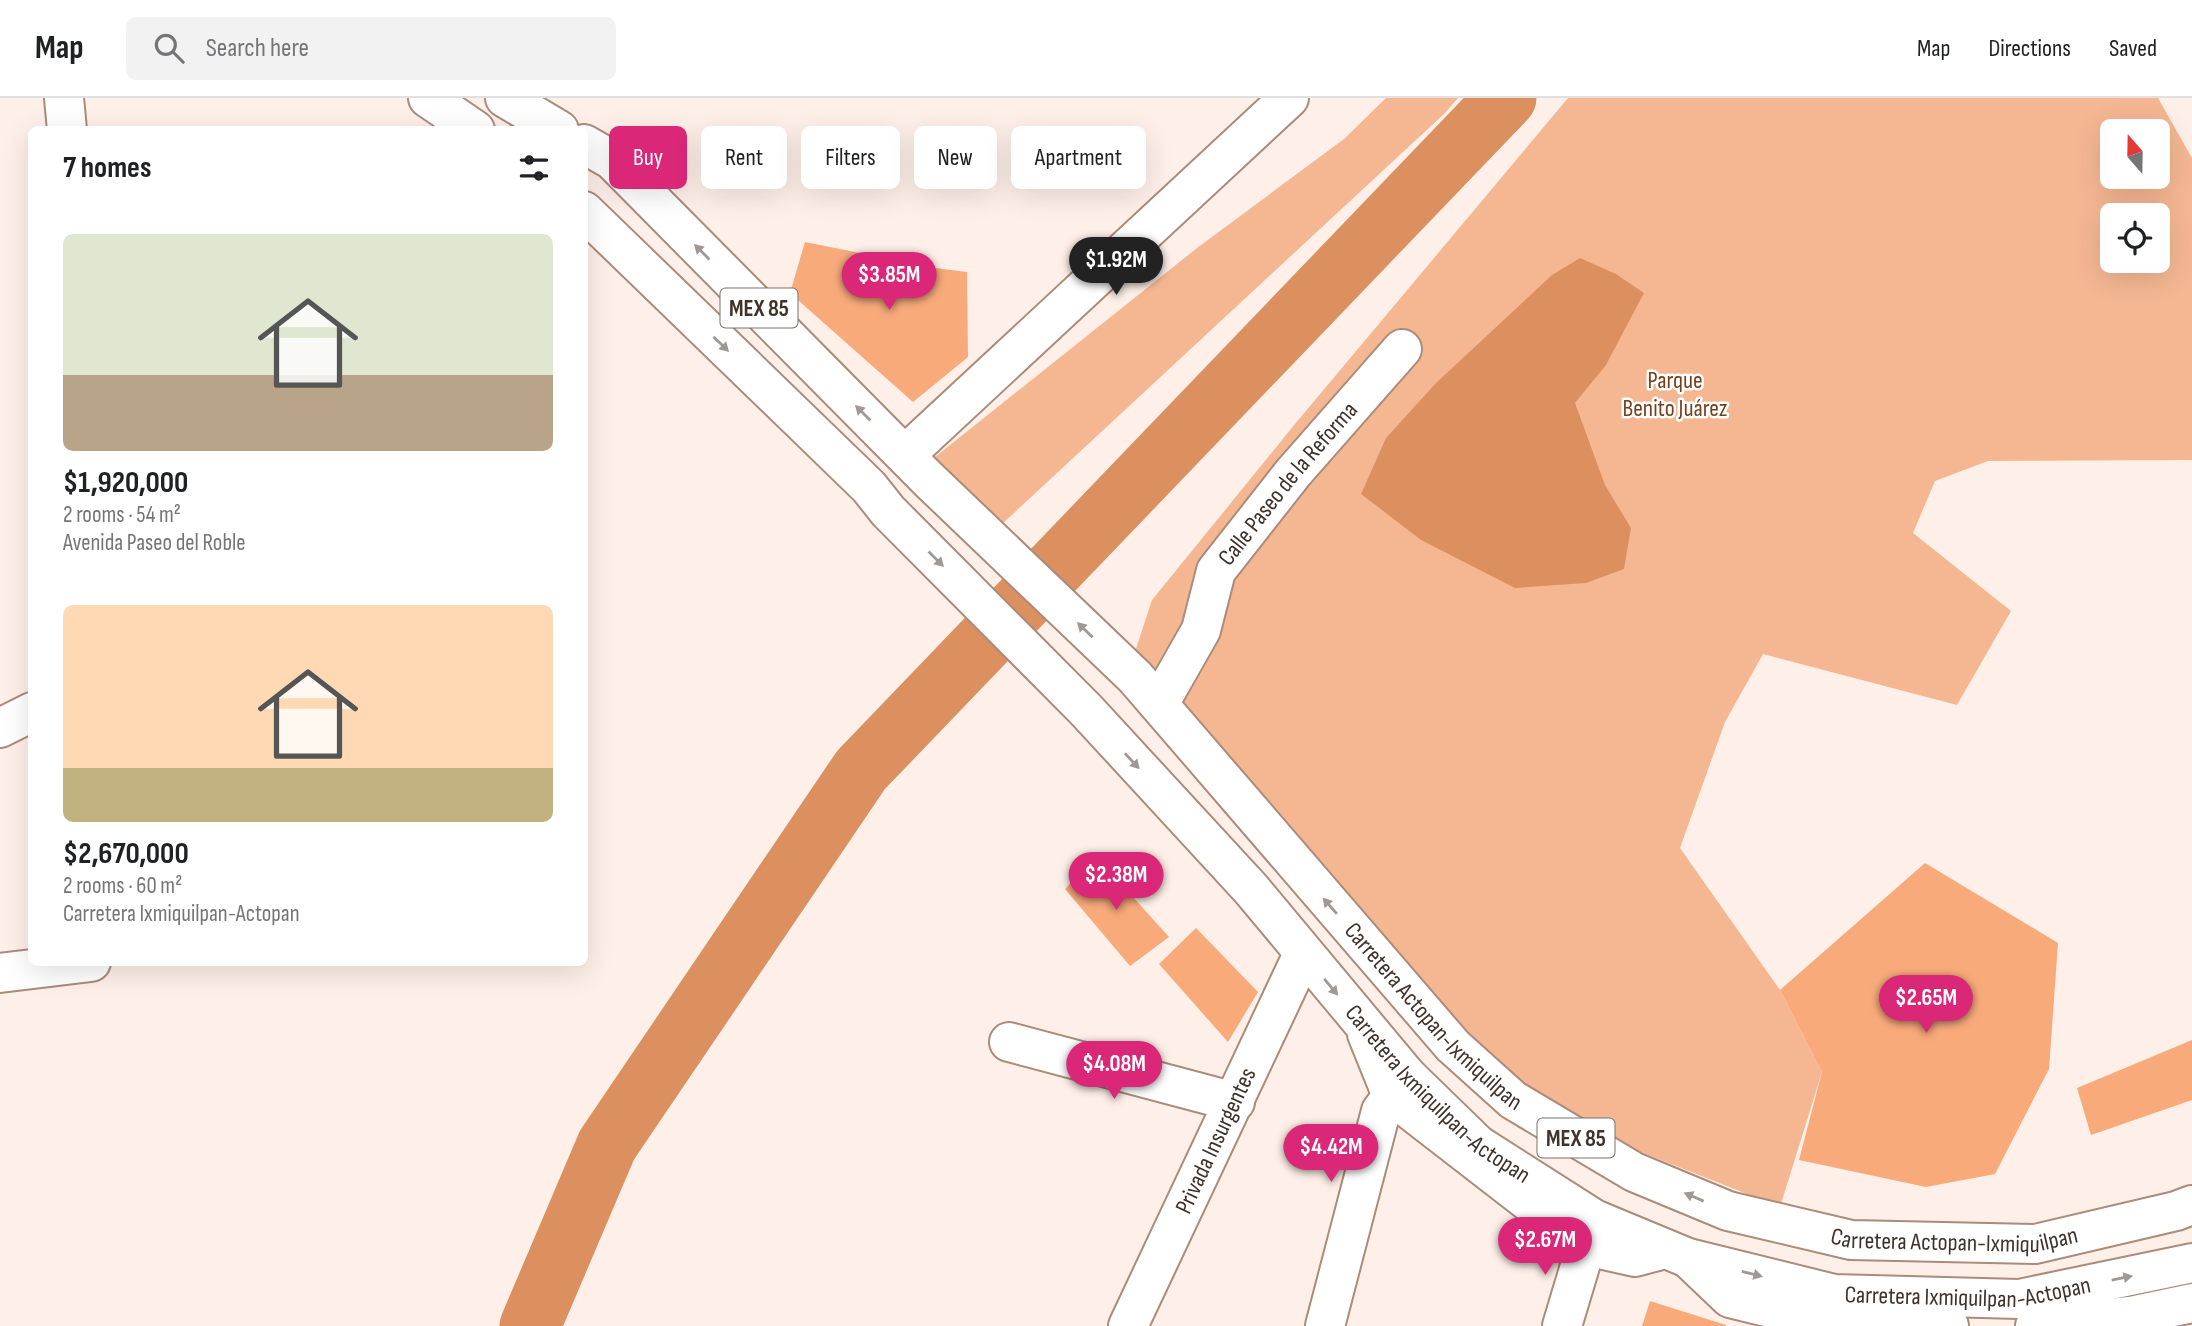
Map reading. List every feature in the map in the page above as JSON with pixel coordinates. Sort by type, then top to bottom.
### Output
[{"type":"main road","points":[[64,98],[67,126]]},
{"type":"main road","points":[[428,98],[469,126]]},
{"type":"main road","points":[[505,98],[552,126]]},
{"type":"main road","points":[[916,467],[1289,98]]},
{"type":"main road","name":"MEX 85","points":[[588,146],[612,160],[916,467],[1147,691]]},
{"type":"main road","name":"Carretera Ixmiquilpan-Actopan","points":[[588,215],[879,499],[1086,710],[1251,889],[1364,1026],[1400,1086],[1478,1145],[1594,1219],[1829,1314],[2023,1317],[2182,1265]]},
{"type":"main road","name":"Calle Paseo de la Reforma","points":[[1147,691],[1201,630],[1216,570],[1293,473],[1402,349]]},
{"type":"main road","name":"Carretera Actopan-Ixmiquilpan","points":[[1147,691],[1280,849],[1453,1046],[1513,1100],[1634,1172],[1728,1211],[1851,1240],[2035,1244],[2192,1205]]},
{"type":"main road","points":[[0,728],[28,714]]},
{"type":"main road","name":"Privada Insurgentes","points":[[1128,1326],[1303,954]]},
{"type":"main road","points":[[0,973],[58,966]]},
{"type":"main road","points":[[1009,1042],[1234,1102]]},
{"type":"main road","points":[[1325,1326],[1381,1111],[1400,1086],[1586,1246],[1636,1256],[1676,1253]]},
{"type":"main road","points":[[1562,1326],[1586,1246]]},
{"type":"main road","points":[[2023,1317],[2130,1316],[2187,1304],[2182,1265]]},
{"type":"main road","points":[[1829,1314],[1949,1326]]},
{"type":"green space","points":[[1386,98],[1458,98],[1002,524],[935,457],[1197,248],[1344,139]]},
{"type":"green space","name":"Parque Benito Juárez","points":[[1568,98],[2158,98],[2170,119],[2100,119],[2100,189],[2170,189],[2170,119],[2192,158],[2192,460],[1988,461],[1935,481],[1913,533],[2011,611],[1957,705],[1763,654],[1725,722],[1680,848],[1780,990],[1822,1072],[1780,1207],[1575,1126],[1453,1046],[1131,664],[1152,600],[1295,424]]},
{"type":"shaded area","points":[[1580,258],[1616,274],[1644,293],[1606,365],[1575,403],[1605,485],[1631,528],[1624,569],[1586,583],[1515,588],[1421,540],[1361,494],[1386,438],[1435,384],[1552,275]]},
{"type":"building","points":[[805,242],[967,272],[968,357],[913,402],[790,293]]},
{"type":"building","points":[[1096,856],[1169,937],[1130,966],[1065,889]]},
{"type":"building","points":[[1925,863],[2058,943],[2049,1069],[1995,1174],[1926,1187],[1799,1160],[1822,1072],[1780,990]]},
{"type":"building","points":[[1196,928],[1258,992],[1228,1042],[1159,964]]},
{"type":"building","points":[[2192,1040],[2192,1100],[2091,1135],[2077,1088]]},
{"type":"building","points":[[1650,1301],[1726,1325],[1726,1326],[1642,1326]]},
{"type":"waterway","points":[[530,1326],[607,1145],[861,770],[1506,98]]}]
